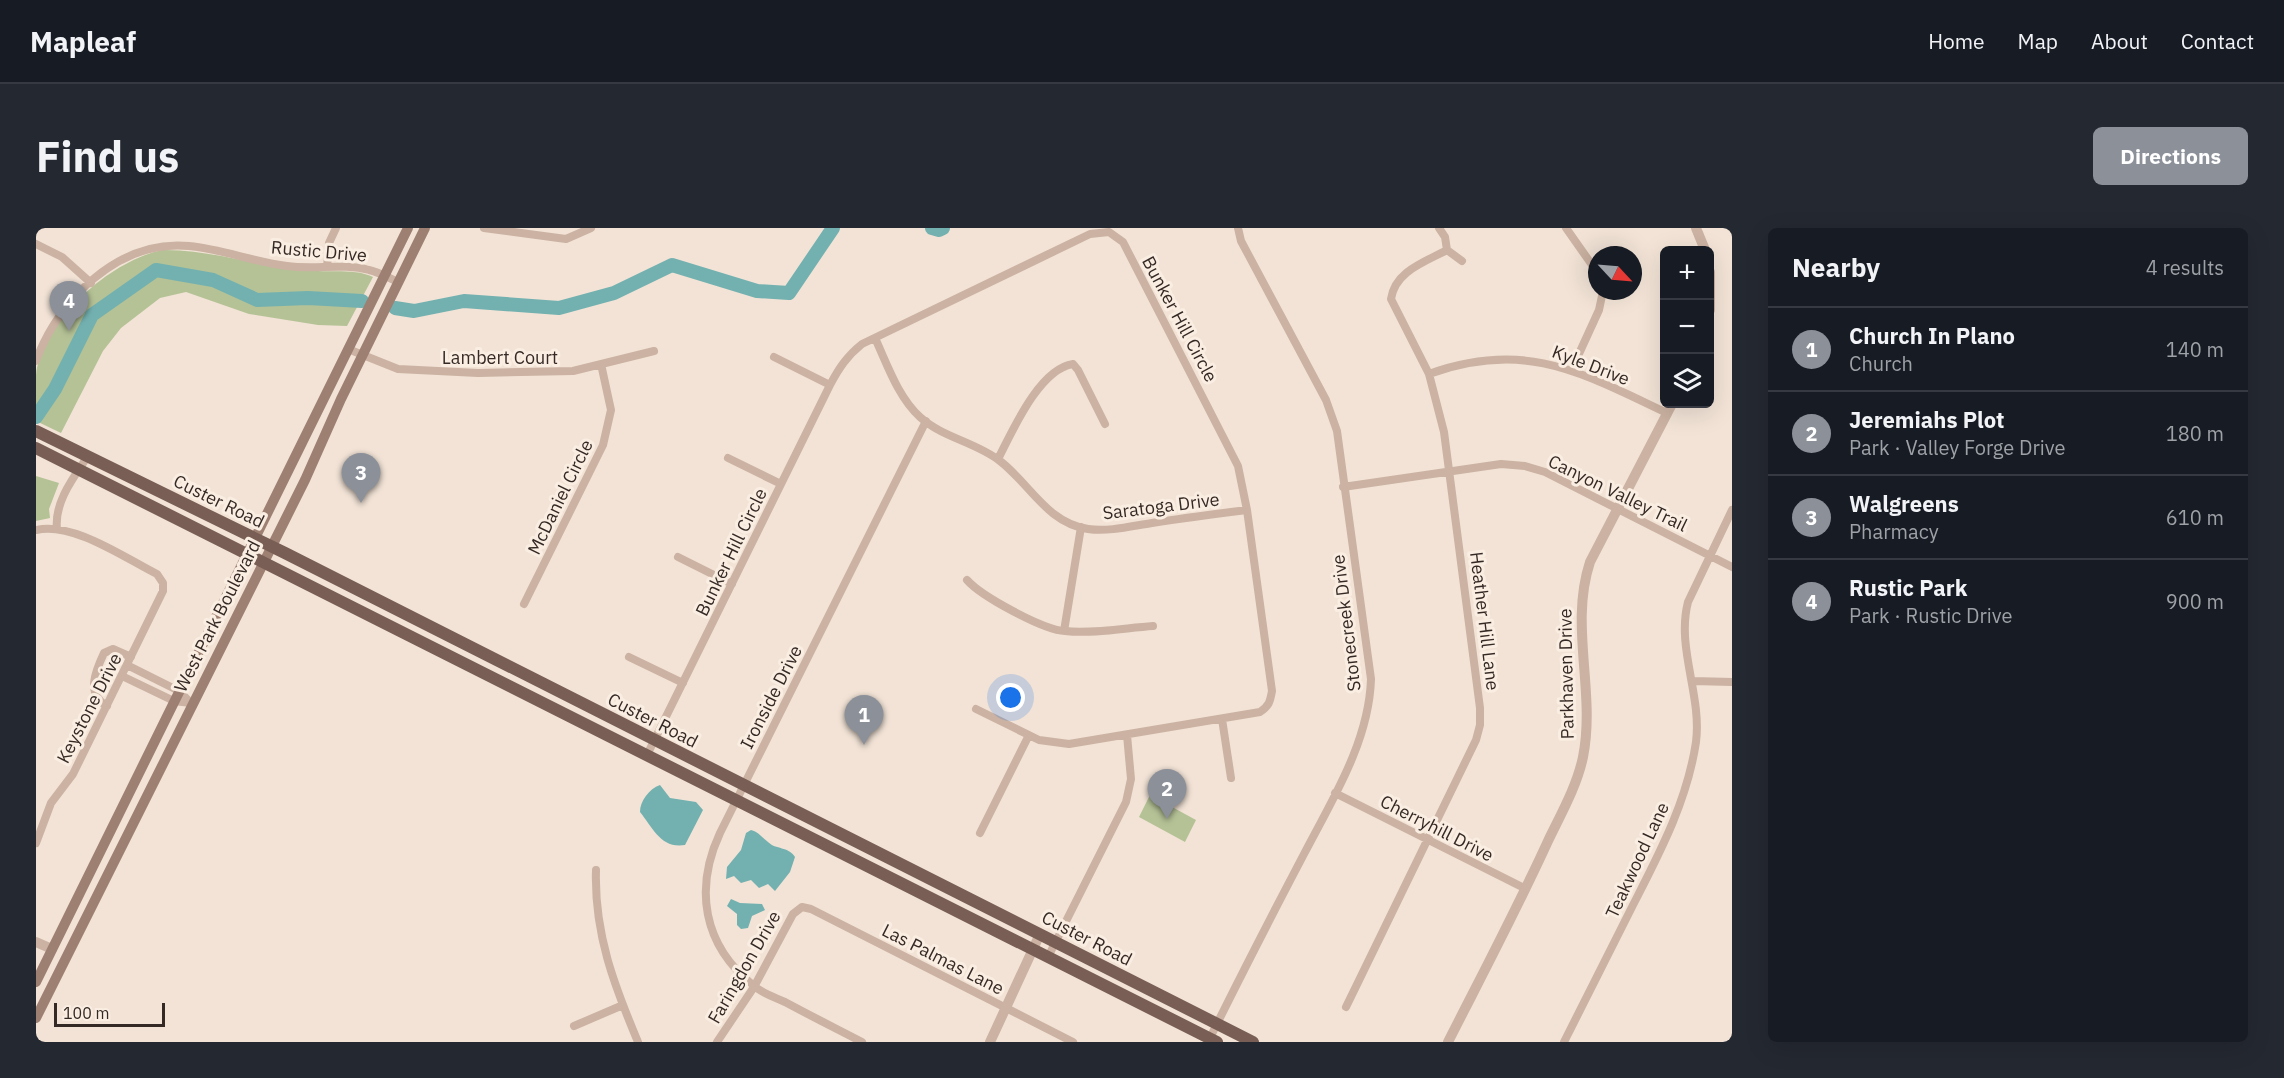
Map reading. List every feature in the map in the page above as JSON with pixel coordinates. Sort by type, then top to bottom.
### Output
[{"type":"main road","name":"West Park Boulevard","points":[[36,982],[408,228]]},
{"type":"main road","name":"West Park Boulevard","points":[[36,1018],[191,703],[272,547],[425,228]]},
{"type":"main road","points":[[312,422],[327,429]]},
{"type":"main road","name":"Custer Road","points":[[36,431],[272,547],[1253,1042]]},
{"type":"main road","name":"Custer Road","points":[[36,448],[1213,1040]]},
{"type":"main road","points":[[105,843],[119,849]]},
{"type":"street","points":[[327,267],[329,243],[336,228]]},
{"type":"street","points":[[484,228],[566,239],[591,228]]},
{"type":"street","name":"Stonecreek Drive","points":[[1213,1040],[1217,1024],[1335,793],[1360,736],[1371,687],[1337,431],[1326,400],[1241,241],[1238,228]]},
{"type":"street","points":[[1439,228],[1445,237],[1447,250],[1462,261]]},
{"type":"street","points":[[1566,228],[1588,259]]},
{"type":"street","points":[[1696,228],[1703,246]]},
{"type":"street","name":"Bunker Hill Circle","points":[[647,755],[830,385],[850,353],[874,338],[1090,234],[1109,232],[1123,242],[1232,450],[1247,510],[1272,691],[1268,707],[1260,712],[1069,744],[1040,740],[976,709]]},
{"type":"street","points":[[36,244],[70,262],[91,283]]},
{"type":"street","name":"Rustic Drive","points":[[36,360],[49,330],[91,283],[131,254],[169,246],[202,248],[288,266],[361,268],[398,282]]},
{"type":"street","name":"Heather Hill Lane","points":[[1346,1007],[1476,741],[1480,725],[1480,708],[1451,470],[1429,374],[1391,299],[1392,290],[1401,276],[1447,250]]},
{"type":"street","points":[[1572,369],[1599,310],[1601,300]]},
{"type":"street","name":"Saratoga Drive","points":[[874,338],[909,405],[926,422],[934,429],[998,459],[1019,478],[1045,508],[1065,523],[1081,527],[1114,528],[1247,510]]},
{"type":"street","name":"Lambert Court","points":[[348,349],[398,369],[420,372],[552,373],[573,371],[654,351]]},
{"type":"street","points":[[774,357],[830,385]]},
{"type":"street","name":"Kyle Drive","points":[[1429,374],[1479,361],[1508,359],[1554,363],[1660,404]]},
{"type":"street","name":"McDaniel Circle","points":[[524,604],[603,444],[611,410],[601,364]]},
{"type":"street","points":[[998,459],[1025,406],[1050,378],[1068,365],[1073,364],[1078,370],[1105,424]]},
{"type":"street","name":"Parkhaven Drive","points":[[1448,1042],[1526,889],[1576,781],[1582,759],[1587,712],[1582,659],[1582,586],[1590,562],[1669,408]]},
{"type":"street","name":"Ironside Drive","points":[[862,1042],[754,987],[733,965],[714,936],[705,897],[706,878],[712,849],[926,422]]},
{"type":"street","points":[[36,530],[57,529],[56,519],[60,503],[88,456]]},
{"type":"street","points":[[728,458],[781,484]]},
{"type":"street","name":"Canyon Valley Trail","points":[[1343,487],[1501,464],[1525,466],[1545,472],[1732,567]]},
{"type":"street","name":"Teakwood Lane","points":[[1564,1042],[1677,816],[1696,740],[1693,681],[1683,629],[1684,616],[1688,602],[1732,510]]},
{"type":"street","points":[[1064,632],[1081,527]]},
{"type":"street","name":"Keystone Drive","points":[[36,843],[51,803],[73,774],[163,591],[163,584],[157,574],[75,533],[57,529]]},
{"type":"street","points":[[678,557],[732,584]]},
{"type":"street","points":[[967,580],[977,592],[1064,632],[1153,626]]},
{"type":"street","points":[[107,706],[99,700],[93,682],[104,653],[113,649],[177,696]]},
{"type":"street","points":[[629,657],[683,683]]},
{"type":"street","points":[[122,676],[191,703]]},
{"type":"street","points":[[1693,681],[1732,682]]},
{"type":"street","points":[[1222,719],[1232,778]]},
{"type":"street","points":[[980,833],[1029,735]]},
{"type":"street","points":[[1048,957],[1126,802],[1132,769],[1127,735]]},
{"type":"street","name":"Cherryhill Drive","points":[[1335,793],[1526,889]]},
{"type":"street","points":[[596,870],[595,898],[603,950],[638,1042]]},
{"type":"street","name":"Faringdon Drive","points":[[717,1042],[754,987],[798,908]]},
{"type":"street","name":"Las Palmas Lane","points":[[798,908],[811,909],[1073,1042]]},
{"type":"street","points":[[990,1042],[1040,934]]},
{"type":"street","points":[[36,942],[66,956]]},
{"type":"street","points":[[574,1026],[623,1005]]},
{"type":"green space","points":[[162,250],[201,253],[298,270],[353,272],[373,277],[347,326],[318,325],[249,314],[186,292],[160,298],[121,328],[103,351],[61,433],[36,421],[36,375],[41,354],[65,314],[82,296],[121,266]]},
{"type":"green space","points":[[36,476],[59,483],[49,509],[50,518],[36,521]]},
{"type":"green space","points":[[1150,795],[1196,820],[1185,842],[1139,817]]},
{"type":"water","points":[[660,785],[670,798],[696,802],[703,810],[685,845],[670,844],[664,841],[640,812],[646,796]]},
{"type":"water","points":[[751,830],[771,844],[789,851],[795,857],[790,872],[775,891],[768,884],[759,888],[751,880],[741,883],[734,876],[726,879],[727,867],[741,850],[746,833]]},
{"type":"water","points":[[731,899],[740,903],[762,904],[765,910],[752,916],[748,928],[741,929],[737,925],[737,914],[727,906]]},
{"type":"waterway","points":[[395,308],[414,311],[464,301],[559,308],[614,293],[672,265],[757,291],[789,293],[833,228]]},
{"type":"waterway","points":[[932,228],[939,230],[943,228]]},
{"type":"waterway","points":[[36,417],[55,389],[92,315],[156,270],[213,280],[257,300],[308,298],[362,301]]},
{"type":"place","name":"Rustic Park","points":[[69,331]]},
{"type":"place","name":"Walgreens","points":[[361,503]]},
{"type":"place","name":"Church In Plano","points":[[864,745]]},
{"type":"place","name":"Jeremiahs Plot","points":[[1167,819]]}]
